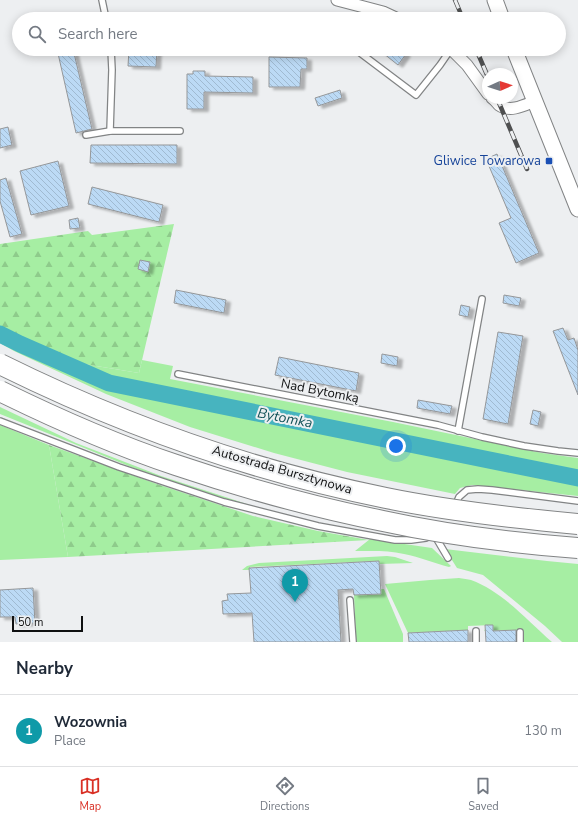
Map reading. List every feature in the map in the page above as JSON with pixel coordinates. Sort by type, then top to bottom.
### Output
[{"type":"highway","name":"Autostrada Bursztynowa","points":[[0,364],[37,382],[129,421],[179,440],[272,470],[385,498],[487,515],[578,524]]},
{"type":"highway","name":"Autostrada Bursztynowa","points":[[0,391],[51,415],[175,465],[273,495],[320,507],[435,531],[502,541],[578,548]]},
{"type":"main road","points":[[495,0],[499,12]]},
{"type":"main road","points":[[517,56],[578,210]]},
{"type":"street","points":[[337,0],[383,12]]},
{"type":"street","points":[[458,56],[482,86]]},
{"type":"street","points":[[498,104],[510,109],[535,101]]},
{"type":"lane","points":[[102,0],[105,12]]},
{"type":"lane","points":[[110,131],[111,56]]},
{"type":"lane","points":[[364,56],[416,95],[446,56]]},
{"type":"lane","points":[[86,135],[110,131],[180,130]]},
{"type":"lane","points":[[458,431],[482,299]]},
{"type":"lane","name":"Nad Bytomką","points":[[178,374],[438,425],[482,437],[524,446],[578,453]]},
{"type":"lane","points":[[0,421],[119,467],[169,484],[224,502],[318,526],[394,540],[411,540],[427,537],[439,531],[444,525]]},
{"type":"lane","points":[[451,514],[459,497],[467,490],[492,490],[578,501]]},
{"type":"lane","points":[[433,534],[448,558]]},
{"type":"lane","points":[[350,600],[353,642]]},
{"type":"lane","points":[[476,631],[476,642]]},
{"type":"lane","points":[[520,632],[520,642]]},
{"type":"green space","points":[[174,224],[139,373],[72,362],[0,329],[0,244],[88,231],[92,235]]},
{"type":"green space","points":[[0,329],[72,362],[139,373],[142,360],[173,366],[170,379],[393,422],[542,453],[578,458],[578,496],[472,485],[460,488],[455,494],[347,472],[274,453],[190,427],[106,394],[0,343]]},
{"type":"green space","points":[[0,407],[76,443],[161,476],[262,509],[232,501],[146,473],[0,414]]},
{"type":"green space","points":[[0,425],[49,445],[68,557],[0,560]]},
{"type":"green space","points":[[49,445],[157,484],[253,516],[318,531],[369,540],[68,557]]},
{"type":"green space","points":[[370,539],[432,548],[451,566],[449,567],[416,557],[392,552],[355,551]]},
{"type":"green space","points":[[445,549],[578,564],[578,642],[562,642],[545,626],[483,575],[457,568]]},
{"type":"green space","points":[[387,556],[413,563],[379,564],[378,561],[250,567],[250,570],[242,570],[247,566],[259,563]]},
{"type":"green space","points":[[459,578],[471,580],[493,591],[514,607],[552,642],[524,642],[522,630],[484,630],[493,629],[492,625],[468,626],[468,630],[408,633],[385,584]]},
{"type":"green space","points":[[381,589],[384,589],[403,634],[403,642],[356,642],[354,595],[381,594]]},
{"type":"building","points":[[59,56],[75,56],[92,129],[76,133]]},
{"type":"building","points":[[129,56],[157,56],[156,67],[128,66]]},
{"type":"building","points":[[387,56],[405,56],[398,65]]},
{"type":"building","points":[[269,57],[307,58],[307,69],[301,69],[300,87],[269,87]]},
{"type":"building","points":[[193,71],[205,71],[205,76],[253,77],[253,93],[204,92],[204,109],[187,109],[187,74],[193,74]]},
{"type":"building","points":[[340,90],[342,98],[318,106],[315,98]]},
{"type":"building","points":[[8,127],[12,145],[0,148],[0,129]]},
{"type":"building","points":[[91,145],[177,145],[177,164],[90,163]]},
{"type":"building","points":[[497,154],[539,253],[516,263],[499,223],[511,218],[486,159]]},
{"type":"building","points":[[58,161],[69,206],[31,215],[20,171]]},
{"type":"building","points":[[6,178],[22,234],[10,237],[0,201],[0,180]]},
{"type":"building","points":[[92,187],[163,205],[159,222],[88,204]]},
{"type":"building","points":[[78,218],[80,228],[70,229],[69,220]]},
{"type":"building","points":[[140,260],[150,262],[148,272],[138,269]]},
{"type":"building","points":[[176,290],[226,300],[224,313],[174,303]]},
{"type":"building","points":[[504,295],[521,298],[519,306],[503,303]]},
{"type":"building","points":[[461,305],[470,307],[468,317],[459,315]]},
{"type":"building","points":[[563,328],[568,340],[574,338],[578,350],[578,395],[553,331]]},
{"type":"building","points":[[498,332],[523,336],[508,424],[483,419]]},
{"type":"building","points":[[382,354],[398,357],[397,366],[381,363]]},
{"type":"building","points":[[279,357],[359,373],[356,391],[275,375]]},
{"type":"building","points":[[418,400],[452,406],[450,414],[417,408]]},
{"type":"building","points":[[533,410],[541,412],[538,426],[530,424]]},
{"type":"building","points":[[379,561],[381,594],[354,595],[353,589],[338,590],[341,642],[254,642],[252,613],[223,614],[222,601],[228,600],[227,594],[251,593],[249,568]]},
{"type":"building","points":[[33,588],[35,623],[16,624],[15,617],[0,617],[0,590]]},
{"type":"building","points":[[485,625],[493,625],[493,631],[516,630],[516,642],[486,642]]},
{"type":"building","points":[[468,630],[468,642],[409,642],[408,633]]},
{"type":"waterway","name":"Bytomka","points":[[0,334],[109,383],[578,478]]},
{"type":"railway","points":[[455,0],[460,12]]},
{"type":"railway","points":[[479,56],[484,68]]},
{"type":"railway","points":[[500,104],[527,169]]},
{"type":"place","name":"Gliwice Towarowa","points":[[549,161]]},
{"type":"place","name":"Wozownia","points":[[295,602]]}]
